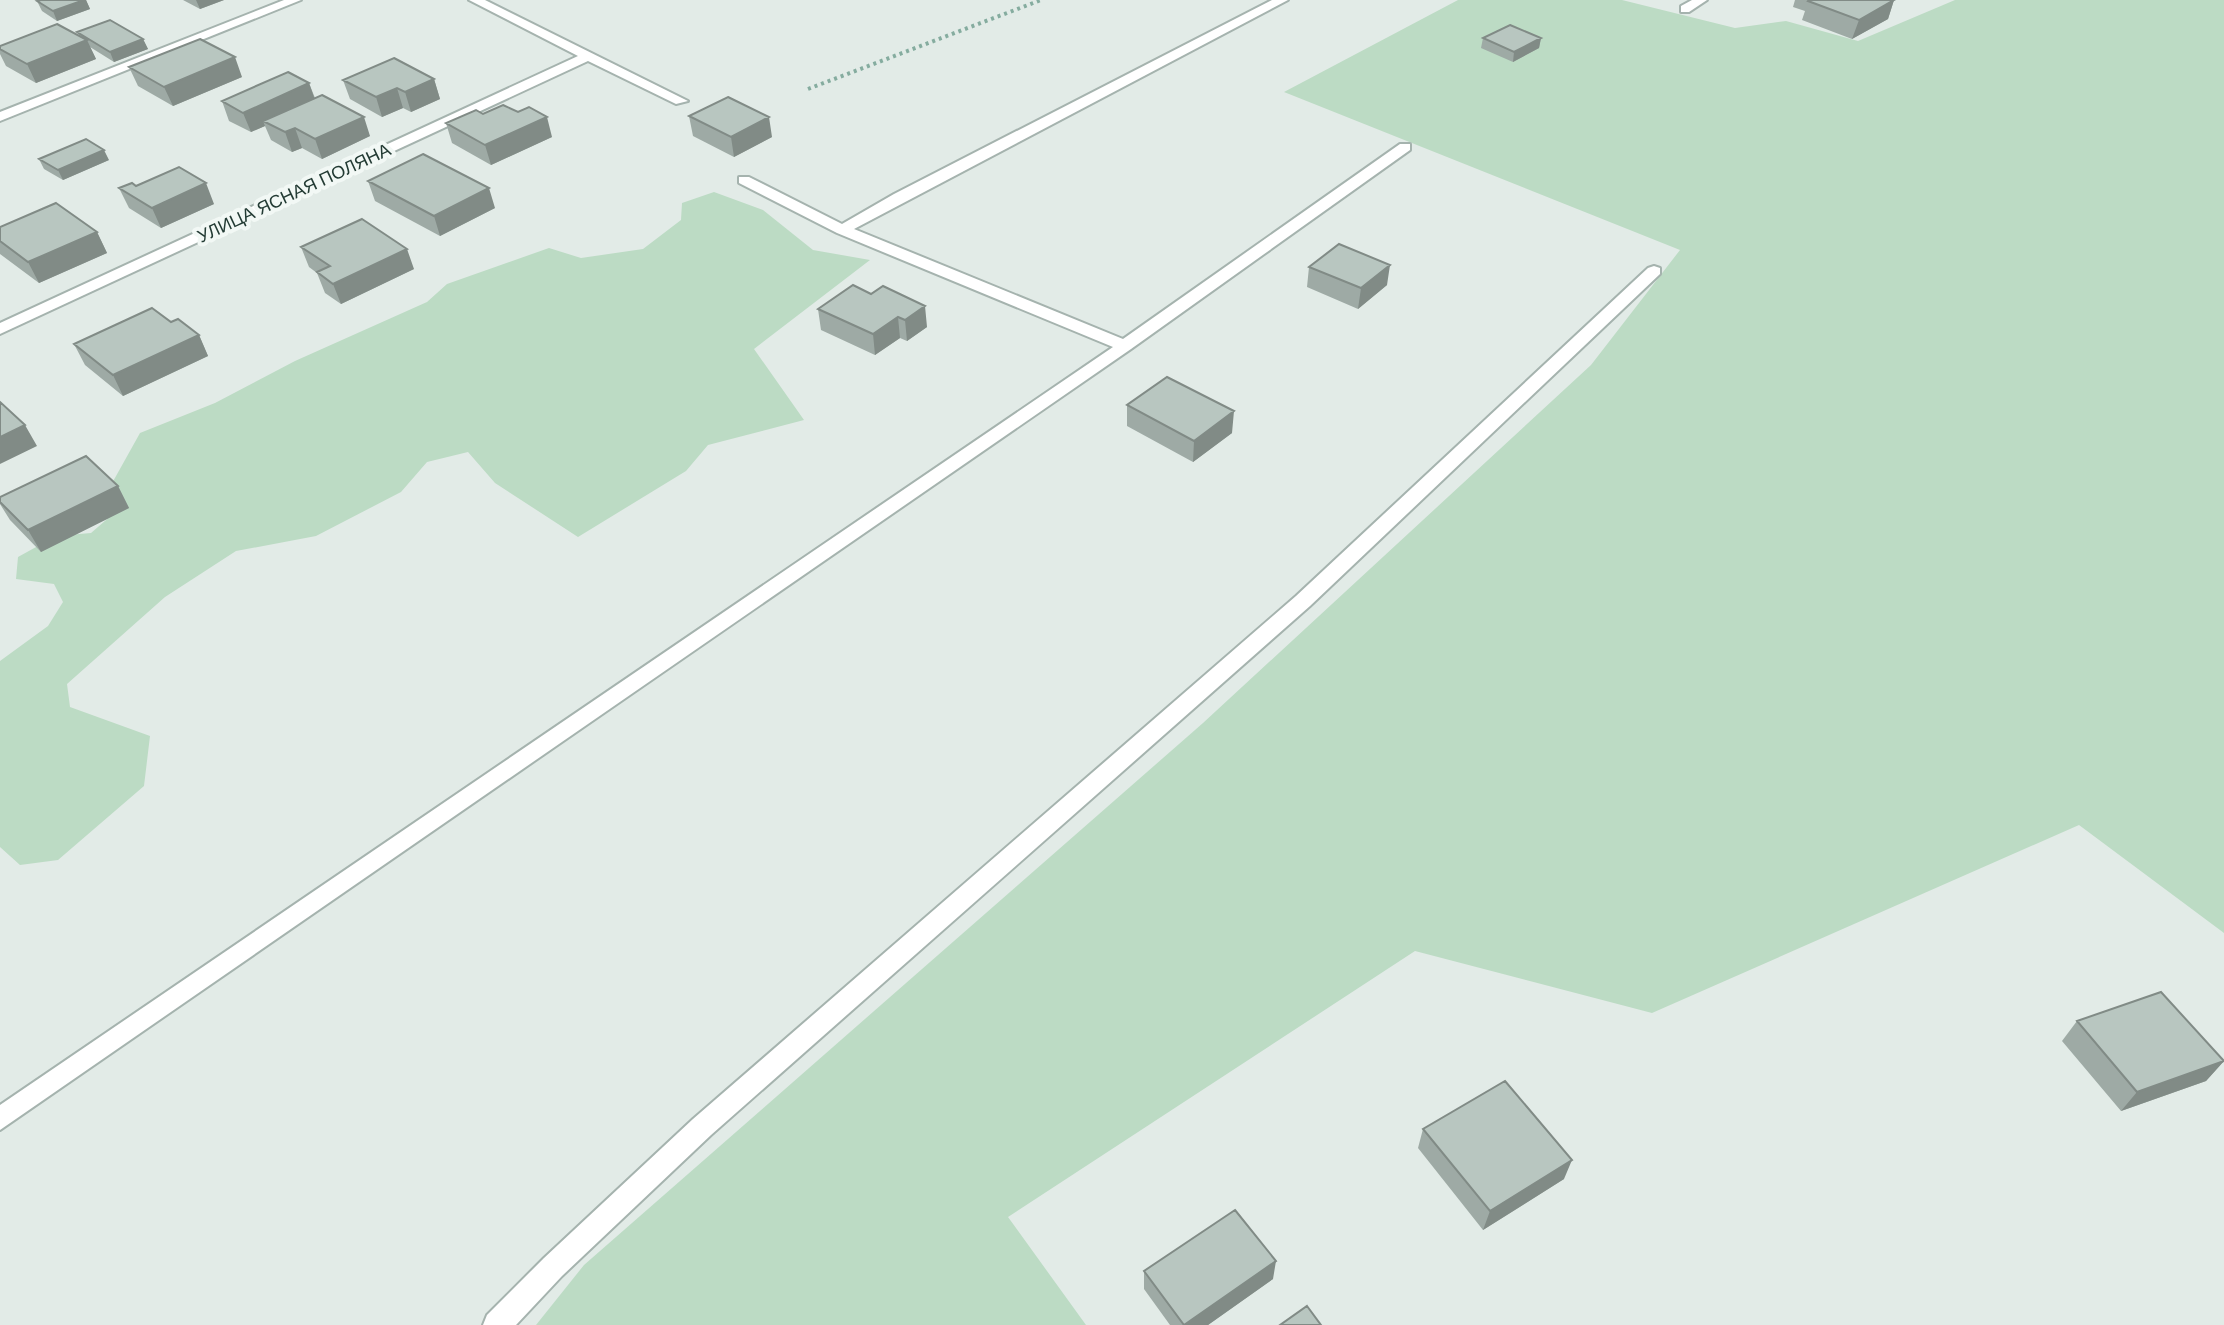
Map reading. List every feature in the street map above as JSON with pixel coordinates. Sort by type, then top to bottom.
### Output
[{"type":"lane","points":[[0,117],[295,0]]},
{"type":"lane","points":[[475,0],[681,101]]},
{"type":"lane","points":[[842,230],[899,197],[1282,0]]},
{"type":"lane","points":[[1685,9],[1701,0]]},
{"type":"lane","name":"УЛИЦА ЯСНАЯ ПОЛЯНА","points":[[0,329],[588,56]]},
{"type":"lane","points":[[0,1119],[1125,346],[1405,147]]},
{"type":"lane","points":[[744,180],[842,230],[1125,346]]},
{"type":"lane","points":[[497,1325],[553,1267],[702,1127],[1303,601],[1654,271]]},
{"type":"path","points":[[808,89],[1041,0]]},
{"type":"green space","points":[[1458,0],[1622,0],[1735,28],[1786,21],[1858,41],[1955,0],[2224,0],[2224,933],[2079,825],[1652,1013],[1415,951],[1008,1217],[1086,1325],[536,1325],[584,1265],[1203,723],[1591,365],[1680,250],[1284,92]]},
{"type":"green space","points":[[714,192],[763,210],[813,250],[870,260],[754,349],[804,420],[708,445],[686,471],[578,537],[495,483],[468,452],[427,462],[401,492],[316,536],[236,551],[165,597],[67,684],[70,707],[150,736],[144,786],[58,860],[20,865],[0,847],[0,661],[48,626],[63,602],[54,584],[16,579],[18,557],[56,536],[91,533],[113,514],[106,494],[140,433],[215,403],[295,361],[427,302],[447,284],[549,248],[581,258],[643,249],[681,220],[682,203]]},
{"type":"building","points":[[84,0],[53,11],[37,1]]},
{"type":"building","points":[[1809,0],[1894,0],[1859,20]]},
{"type":"building","points":[[110,20],[143,39],[110,52],[77,32]]},
{"type":"building","points":[[57,24],[87,40],[27,64],[0,49],[0,46]]},
{"type":"building","points":[[1510,25],[1541,38],[1514,52],[1483,38]]},
{"type":"building","points":[[200,39],[235,57],[164,87],[129,67]]},
{"type":"building","points":[[394,58],[434,79],[405,92],[397,88],[376,97],[343,80]]},
{"type":"building","points":[[288,72],[309,83],[243,113],[222,101]]},
{"type":"building","points":[[322,95],[364,117],[315,139],[295,128],[285,132],[263,121]]},
{"type":"building","points":[[728,97],[769,117],[731,137],[689,116]]},
{"type":"building","points":[[503,105],[518,112],[529,107],[547,117],[485,145],[446,123],[476,110],[483,114]]},
{"type":"building","points":[[86,139],[104,150],[58,170],[39,159]]},
{"type":"building","points":[[423,154],[489,188],[434,216],[368,181]]},
{"type":"building","points":[[179,167],[206,183],[152,208],[119,188],[132,183],[136,186]]},
{"type":"building","points":[[56,203],[97,232],[28,262],[0,241],[0,227]]},
{"type":"building","points":[[362,219],[407,249],[333,284],[317,272],[330,266],[301,247]]},
{"type":"building","points":[[1339,244],[1390,265],[1361,288],[1309,267]]},
{"type":"building","points":[[853,285],[871,294],[883,286],[925,306],[905,320],[898,317],[873,334],[818,309]]},
{"type":"building","points":[[152,308],[171,322],[178,319],[199,335],[113,375],[74,344]]},
{"type":"building","points":[[1167,377],[1234,411],[1194,441],[1127,405]]},
{"type":"building","points":[[0,402],[25,425],[0,437]]},
{"type":"building","points":[[86,456],[118,486],[28,530],[0,502],[0,497]]},
{"type":"building","points":[[2161,992],[2224,1061],[2137,1092],[2077,1021]]},
{"type":"building","points":[[1505,1081],[1572,1160],[1490,1211],[1423,1129]]},
{"type":"building","points":[[1235,1210],[1276,1261],[1184,1325],[1144,1271]]},
{"type":"building","points":[[1307,1306],[1321,1325],[1280,1325]]}]
